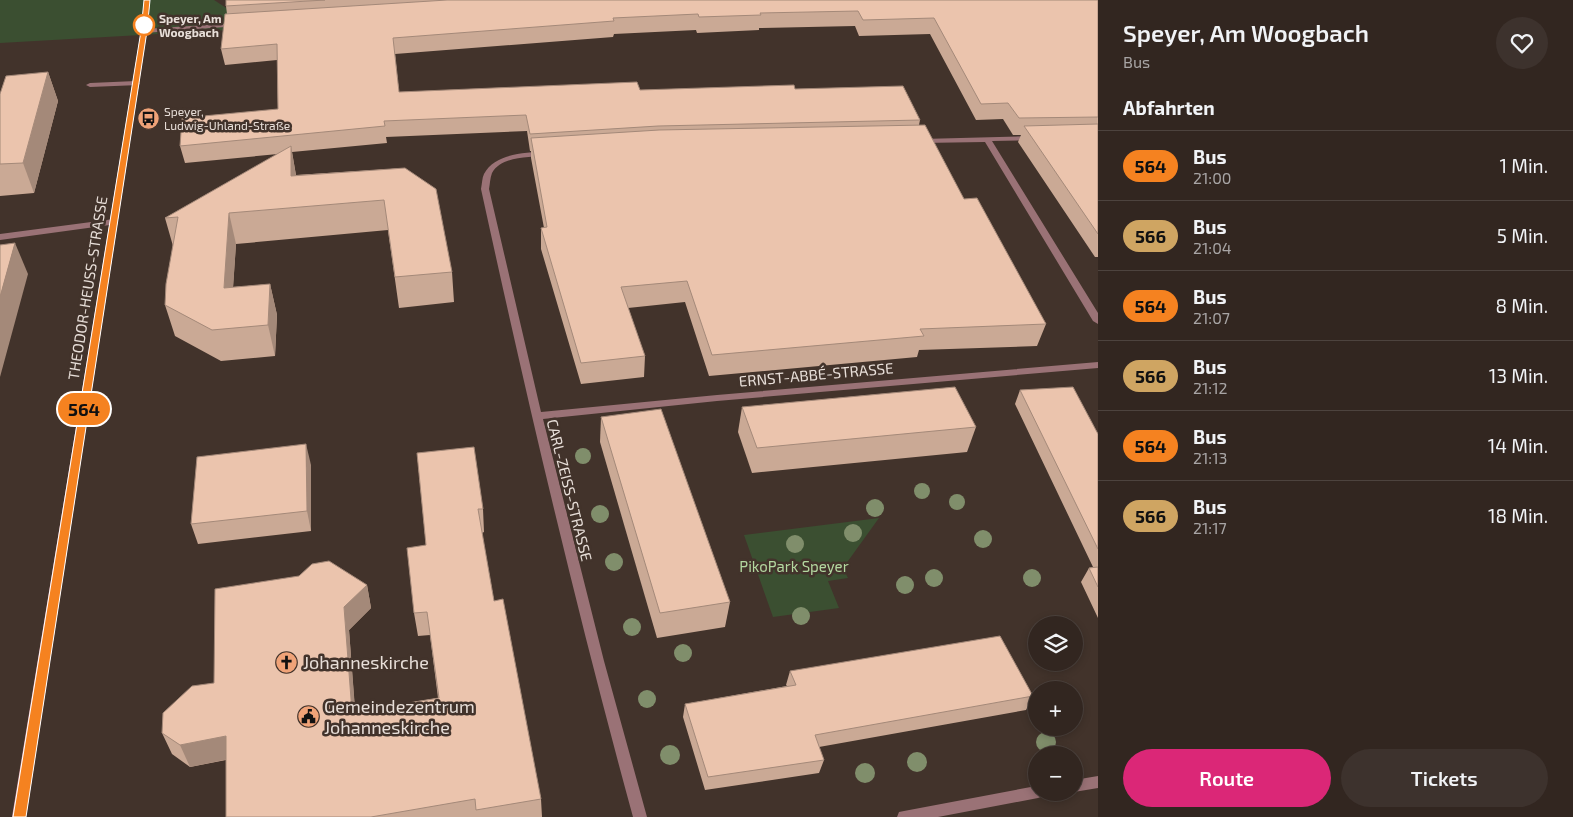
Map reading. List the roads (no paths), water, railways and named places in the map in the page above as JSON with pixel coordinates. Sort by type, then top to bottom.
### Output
[{"type":"main road","name":"THEODOR-HEUSS-STRASSE","points":[[19,817],[136,83],[147,0]]},
{"type":"street","points":[[144,31],[245,24]]},
{"type":"street","points":[[90,85],[136,83]]},
{"type":"street","points":[[909,141],[1043,138]]},
{"type":"street","points":[[987,139],[1098,321]]},
{"type":"street","name":"CARL-ZEISS-STRASSE","points":[[556,152],[524,155],[504,160],[491,168],[487,176],[485,190],[536,416],[604,692],[640,817]]},
{"type":"street","points":[[0,237],[114,222]]},
{"type":"street","name":"ERNST-ABBÉ-STRASSE","points":[[536,416],[726,397],[1098,365]]},
{"type":"street","points":[[1083,784],[1098,782]]},
{"type":"street","points":[[904,817],[1028,794]]},
{"type":"place","name":"Speyer, Am Woogbach","points":[[144,25]]},
{"type":"place","name":"Speyer, Ludwig-Uhland-Straße","points":[[148,118]]},
{"type":"place","name":"Johanneskirche","points":[[287,662]]},
{"type":"place","name":"Gemeindezentrum Johanneskirche","points":[[308,716]]},
{"type":"park label","name":"PikoPark Speyer","points":[[794,566]]}]
